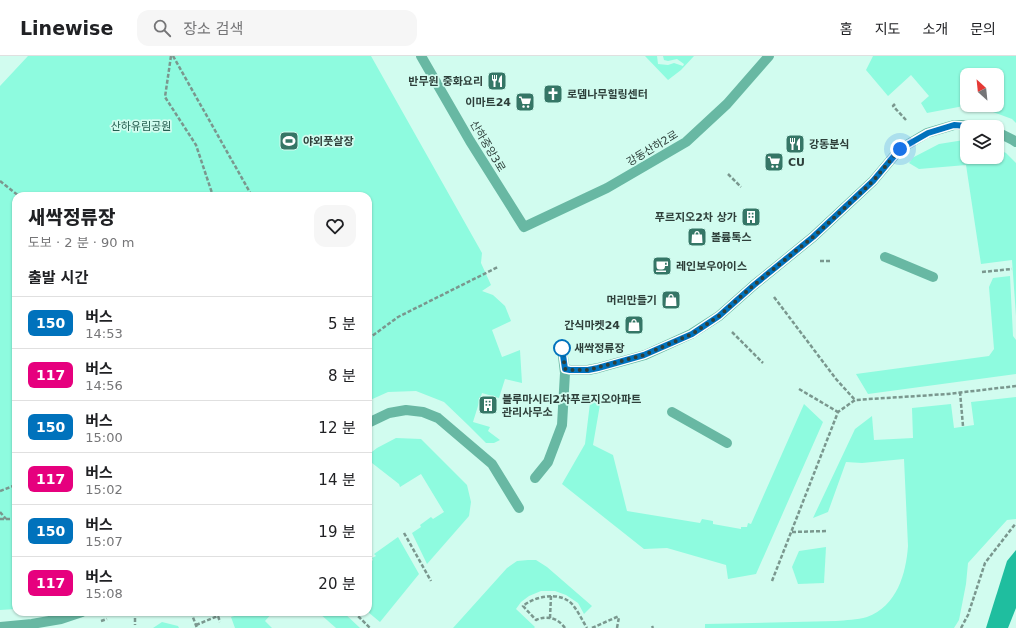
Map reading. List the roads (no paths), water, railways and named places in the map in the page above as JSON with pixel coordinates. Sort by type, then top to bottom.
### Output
[{"type":"street","name":"산하중앙3로","points":[[421,56],[470,141],[524,227]]},
{"type":"street","name":"강동산하2로","points":[[524,227],[607,188],[686,142],[727,104],[769,56]]},
{"type":"street","points":[[567,369],[588,370],[644,355],[692,334],[719,316],[754,285],[819,232],[873,181],[900,149],[928,133],[954,125],[960,125]]},
{"type":"street","points":[[1004,136],[1016,142]]},
{"type":"street","points":[[885,257],[933,277]]},
{"type":"street","points":[[535,478],[548,462],[562,425],[567,369],[562,348]]},
{"type":"street","points":[[372,421],[389,413],[406,410],[423,412],[438,418],[492,464],[519,508]]},
{"type":"street","points":[[672,412],[727,443]]},
{"type":"street","points":[[0,627],[32,624],[62,624],[75,616]]},
{"type":"place","name":"반무원 중화요리","points":[[497,81]]},
{"type":"place","name":"로뎀나무힐링센터","points":[[553,94]]},
{"type":"place","name":"이마트24","points":[[525,102]]},
{"type":"place","name":"야외풋살장","points":[[289,141]]},
{"type":"place","name":"강동분식","points":[[795,144]]},
{"type":"place","name":"CU","points":[[774,162]]},
{"type":"place","name":"푸르지오2차 상가","points":[[751,217]]},
{"type":"place","name":"볼륨톡스","points":[[697,237]]},
{"type":"place","name":"레인보우아이스","points":[[662,266]]},
{"type":"place","name":"머리만들기","points":[[671,300]]},
{"type":"place","name":"간식마켓24","points":[[634,325]]},
{"type":"place","name":"새싹정류장","points":[[562,348]]},
{"type":"place","name":"블루마시티2차푸르지오아파트 관리사무소","points":[[488,405]]},
{"type":"park label","name":"산하유림공원","points":[[141,126]]}]
